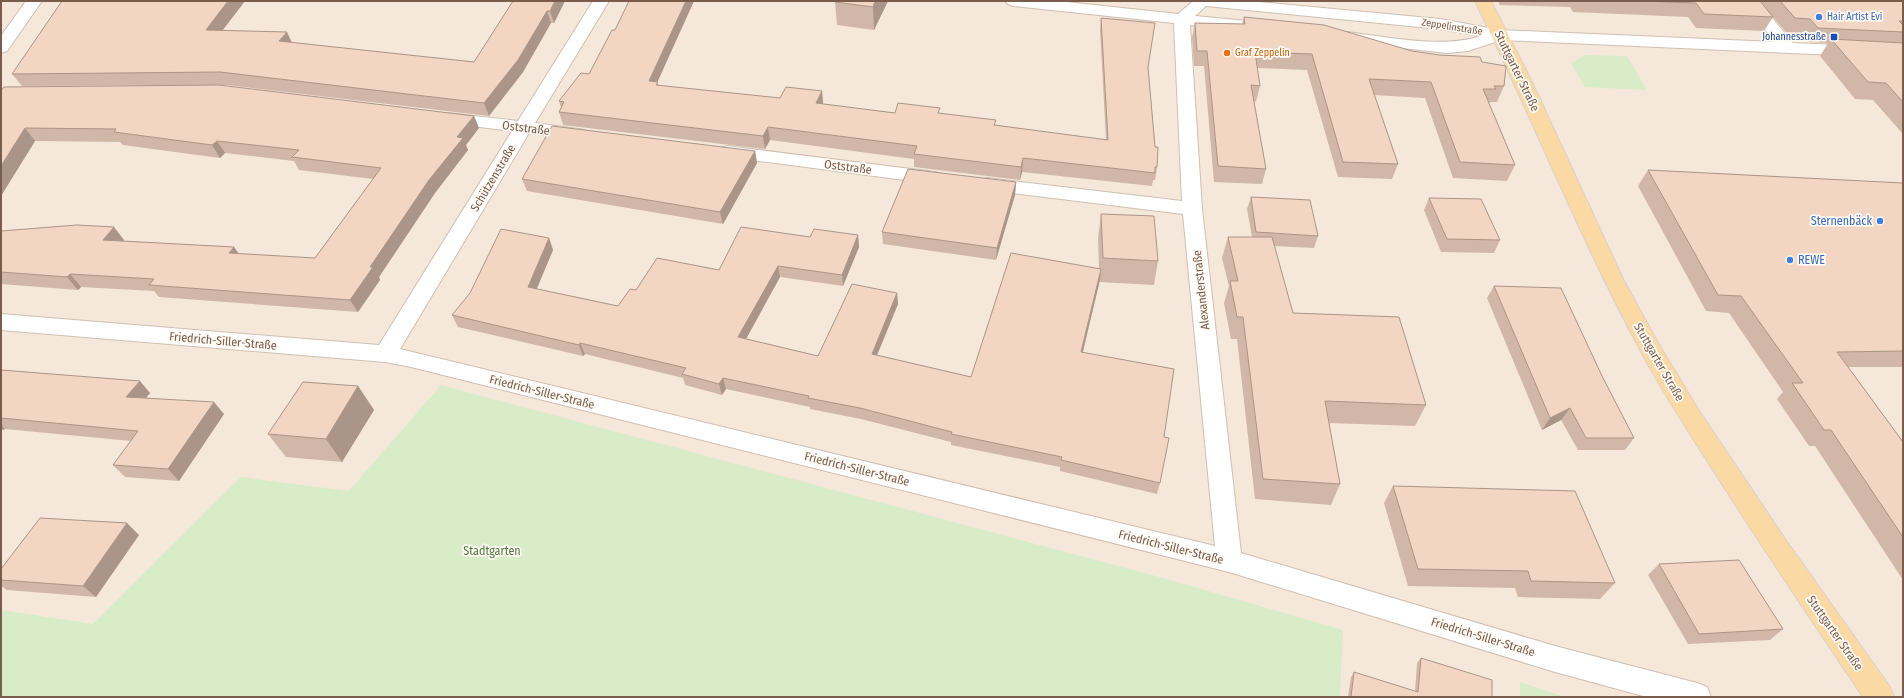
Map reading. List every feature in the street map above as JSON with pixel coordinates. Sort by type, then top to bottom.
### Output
[{"type":"main road","name":"Stuttgarter Straße","points":[[1483,1],[1526,89],[1613,279],[1649,347],[1690,415],[1774,544],[1880,697]]},
{"type":"street","points":[[1,48],[34,1]]},
{"type":"street","name":"Schützenstraße","points":[[385,354],[601,1]]},
{"type":"street","points":[[1013,1],[1276,29]]},
{"type":"street","name":"Zeppelinstraße","points":[[1199,1],[1440,24],[1500,35]]},
{"type":"street","points":[[1182,19],[1203,1]]},
{"type":"street","points":[[1750,1],[1788,48]]},
{"type":"street","name":"Alexanderstraße","points":[[1182,19],[1192,209],[1229,561]]},
{"type":"street","name":"Zeppelinstraße","points":[[1330,35],[1447,48],[1468,46],[1500,35]]},
{"type":"street","points":[[1500,35],[1903,53]]},
{"type":"street","name":"Oststraße","points":[[430,116],[594,136]]},
{"type":"street","name":"Oststraße","points":[[712,151],[948,179]]},
{"type":"street","points":[[972,182],[1192,209]]},
{"type":"street","name":"Friedrich-Siller-Straße","points":[[1,322],[385,354],[1229,561],[1554,659],[1697,697]]},
{"type":"shaded area","points":[[1,1],[1903,1],[1903,697],[1,697]]},
{"type":"green space","points":[[1585,55],[1627,56],[1647,90],[1585,87],[1571,63]]},
{"type":"green space","name":"Stadtgarten","points":[[441,385],[1167,579],[1343,630],[1340,697],[1,697],[1,610],[93,624],[241,477],[349,491]]},
{"type":"green space","points":[[1520,682],[1565,697],[1520,697]]},
{"type":"building","points":[[62,1],[228,1],[206,30],[287,32],[279,41],[474,62],[513,1],[555,1],[550,11],[547,11],[518,60],[484,103],[220,72],[12,74]]},
{"type":"building","points":[[629,1],[686,1],[649,81],[658,82],[656,85],[780,98],[786,87],[822,91],[816,103],[895,113],[898,103],[940,108],[938,113],[996,120],[994,125],[1108,140],[1101,18],[1155,23],[1148,67],[1155,147],[1158,147],[1157,167],[1155,167],[1155,173],[1023,158],[1021,167],[914,154],[917,146],[768,127],[763,136],[559,112],[564,102],[559,101],[581,73],[589,74],[612,30],[615,30]]},
{"type":"building","points":[[875,1],[873,7],[835,2]]},
{"type":"building","points":[[1643,1],[1760,1],[1773,17],[1704,14],[1696,3]]},
{"type":"building","points":[[1780,1],[1903,1],[1903,21],[1899,21],[1903,25],[1903,32],[1818,28],[1810,19],[1795,18]]},
{"type":"building","points":[[1244,17],[1324,25],[1412,51],[1439,55],[1480,57],[1482,62],[1506,66],[1504,86],[1494,86],[1496,89],[1483,89],[1515,165],[1460,162],[1431,82],[1369,79],[1398,164],[1343,162],[1312,54],[1255,52],[1260,86],[1251,85],[1266,169],[1218,166],[1207,51],[1197,51],[1195,23],[1245,24]]},
{"type":"building","points":[[1831,39],[1903,43],[1903,102],[1886,83],[1868,82]]},
{"type":"building","points":[[219,85],[474,116],[457,137],[463,138],[429,180],[370,267],[373,267],[350,300],[149,285],[154,279],[70,274],[67,277],[1,272],[1,231],[77,225],[114,227],[103,240],[234,247],[229,253],[315,258],[381,168],[292,157],[299,150],[217,141],[212,145],[114,132],[116,129],[25,128],[1,166],[1,91],[4,87]]},
{"type":"building","points":[[552,126],[755,151],[720,212],[522,179]]},
{"type":"building","points":[[908,169],[1016,182],[997,248],[882,232]]},
{"type":"building","points":[[1648,170],[1903,183],[1903,351],[1837,352],[1903,442],[1903,537],[1831,430],[1824,430],[1792,383],[1803,383],[1741,296],[1718,295]]},
{"type":"building","points":[[1251,197],[1310,200],[1318,236],[1256,232]]},
{"type":"building","points":[[1429,198],[1481,199],[1500,240],[1447,239]]},
{"type":"building","points":[[1101,214],[1154,216],[1158,261],[1103,258]]},
{"type":"building","points":[[741,227],[810,237],[814,229],[858,235],[842,275],[778,266],[738,337],[818,356],[852,284],[897,293],[872,354],[971,377],[1011,253],[1101,269],[1081,352],[1174,369],[1164,437],[1169,438],[1160,483],[1061,460],[1062,457],[951,434],[952,432],[860,408],[808,398],[809,396],[723,378],[719,384],[682,374],[686,368],[580,343],[579,345],[452,315],[470,293],[501,229],[549,238],[528,287],[618,306],[630,289],[636,290],[657,258],[719,270]]},
{"type":"building","points":[[1228,237],[1272,237],[1293,313],[1399,317],[1426,405],[1325,401],[1340,484],[1263,479],[1243,317],[1237,317],[1230,281],[1238,281]]},
{"type":"building","points":[[1494,286],[1561,288],[1602,376],[1634,438],[1586,438],[1570,408],[1550,418]]},
{"type":"building","points":[[1,370],[140,381],[126,397],[214,402],[168,469],[113,465],[138,431],[1,418]]},
{"type":"building","points":[[303,382],[358,386],[326,439],[268,434]]},
{"type":"building","points":[[1393,486],[1575,491],[1615,583],[1531,581],[1528,571],[1418,569]]},
{"type":"building","points":[[40,518],[127,523],[83,586],[1,580],[1,569]]},
{"type":"building","points":[[1739,560],[1783,629],[1699,634],[1659,564]]},
{"type":"building","points":[[1421,658],[1492,680],[1492,697],[1351,697],[1354,672],[1418,692]]},
{"type":"place","name":"Hair Artist Evi","points":[[1819,17]]},
{"type":"place","name":"Johannesstraße","points":[[1834,37]]},
{"type":"place","name":"Graf Zeppelin","points":[[1227,53]]},
{"type":"place","name":"Sternenbäck","points":[[1880,221]]},
{"type":"place","name":"REWE","points":[[1790,260]]}]
